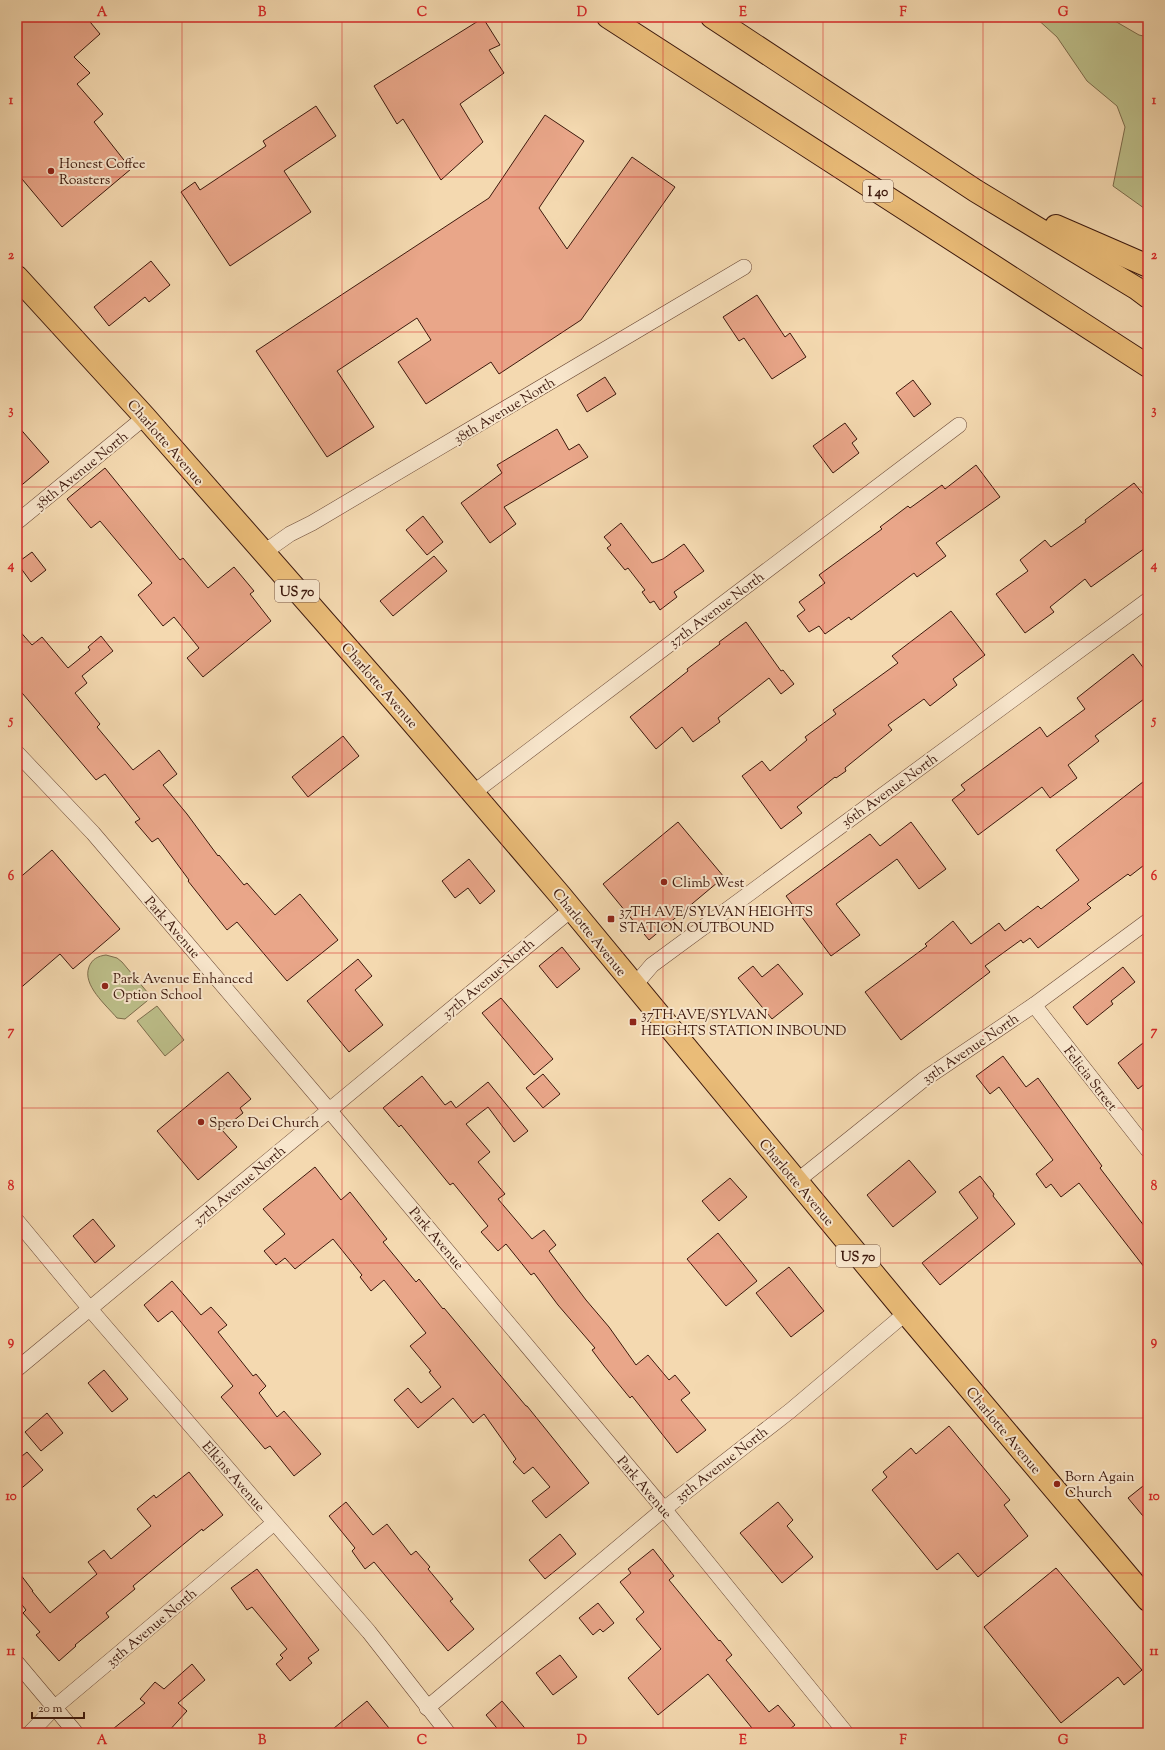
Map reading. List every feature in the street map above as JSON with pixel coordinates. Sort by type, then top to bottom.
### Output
[{"type":"main road","name":"I 40","points":[[608,17],[1148,366]]},
{"type":"main road","points":[[712,17],[976,191],[1136,288],[1148,297]]},
{"type":"main road","points":[[976,191],[1148,266]]},
{"type":"main road","name":"Charlotte Avenue","points":[[17,277],[145,417],[263,553],[364,666],[473,793],[572,909],[906,1314],[1148,1600]]},
{"type":"street","name":"38th Avenue North","points":[[263,553],[290,534],[319,519],[744,267]]},
{"type":"street","name":"38th Avenue North","points":[[17,522],[145,417]]},
{"type":"street","name":"37th Avenue North","points":[[473,793],[959,425]]},
{"type":"street","name":"36th Avenue North","points":[[634,986],[652,965],[1148,600]]},
{"type":"street","name":"Park Avenue","points":[[17,753],[92,833],[329,1110],[664,1509],[846,1733]]},
{"type":"street","name":"37th Avenue North","points":[[17,1369],[572,909]]},
{"type":"street","name":"35th Avenue North","points":[[797,1181],[923,1080],[1034,1005],[1148,921]]},
{"type":"street","name":"Felicia Street","points":[[1034,1005],[1148,1150]]},
{"type":"street","name":"Elkins Avenue","points":[[17,1221],[90,1309],[369,1632],[448,1733]]},
{"type":"street","name":"35th Avenue North","points":[[427,1708],[664,1509],[790,1411],[906,1314]]},
{"type":"street","name":"35th Avenue North","points":[[30,1733],[54,1708],[274,1523]]},
{"type":"street","points":[[17,1663],[76,1733]]},
{"type":"green space","points":[[1035,17],[1108,17],[1139,35],[1148,37],[1148,211],[1113,186],[1125,127],[1117,106],[1087,81],[1057,37]]},
{"type":"green space","points":[[106,955],[117,958],[122,962],[148,993],[147,1001],[125,1019],[117,1018],[101,1001],[89,981],[89,967],[92,962],[98,957]]},
{"type":"green space","points":[[157,1006],[184,1040],[165,1056],[137,1021]]},
{"type":"building","points":[[17,17],[86,17],[100,34],[74,57],[90,73],[77,84],[103,114],[94,122],[131,169],[62,227],[17,173]]},
{"type":"building","points":[[483,18],[500,45],[489,50],[504,73],[460,104],[483,142],[441,180],[403,119],[397,124],[374,86]]},
{"type":"building","points":[[316,106],[336,136],[284,171],[311,212],[230,266],[181,192],[195,182],[200,190],[266,146],[263,141]]},
{"type":"building","points":[[545,115],[584,141],[539,208],[567,249],[632,157],[675,187],[581,320],[499,374],[491,362],[426,404],[398,362],[431,340],[417,318],[337,371],[374,427],[327,457],[256,351],[489,198]]},
{"type":"building","points":[[151,261],[170,285],[149,302],[145,297],[109,326],[94,307]]},
{"type":"building","points":[[757,295],[785,337],[790,333],[806,357],[772,379],[744,338],[739,341],[723,317]]},
{"type":"building","points":[[605,377],[616,394],[587,412],[577,395]]},
{"type":"building","points":[[913,380],[931,404],[914,417],[896,393]]},
{"type":"building","points":[[845,423],[857,439],[852,443],[859,453],[833,473],[813,446]]},
{"type":"building","points":[[17,425],[49,462],[17,489]]},
{"type":"building","points":[[557,429],[569,450],[579,444],[588,457],[504,507],[516,524],[490,543],[461,503],[502,473],[497,465]]},
{"type":"building","points":[[976,465],[1000,497],[936,543],[946,556],[917,577],[914,573],[851,620],[849,617],[825,634],[819,626],[809,632],[797,616],[805,610],[799,602],[825,583],[819,575],[882,529],[880,527],[908,506],[910,508],[942,485],[945,489]]},
{"type":"building","points":[[105,468],[180,560],[183,558],[208,588],[234,567],[254,591],[250,594],[271,621],[203,677],[187,658],[199,648],[174,617],[163,626],[138,595],[152,583],[100,521],[91,528],[67,499]]},
{"type":"building","points":[[1134,483],[1148,500],[1148,546],[1091,587],[1085,579],[1050,607],[1054,612],[1025,633],[996,594],[1028,571],[1020,560],[1045,540],[1051,547],[1086,522],[1085,520]]},
{"type":"building","points":[[423,516],[443,542],[427,555],[406,530]]},
{"type":"building","points":[[621,523],[652,563],[663,559],[684,544],[704,571],[674,592],[677,597],[660,610],[654,601],[650,603],[642,592],[645,590],[628,568],[625,570],[607,548],[611,545],[604,537]]},
{"type":"building","points":[[32,552],[46,570],[31,582],[17,563]]},
{"type":"building","points":[[434,556],[447,571],[393,616],[380,601]]},
{"type":"building","points":[[951,611],[985,655],[953,679],[957,685],[930,706],[924,699],[888,725],[892,730],[845,768],[846,771],[836,778],[835,777],[797,807],[802,813],[781,829],[742,776],[762,761],[770,771],[807,740],[805,737],[836,714],[833,710],[898,663],[892,656]]},
{"type":"building","points":[[746,622],[781,671],[783,670],[794,684],[781,694],[769,678],[718,718],[720,722],[693,742],[682,727],[656,749],[630,717],[688,671],[687,669],[720,644],[719,642]]},
{"type":"building","points":[[17,628],[32,645],[42,637],[68,668],[90,650],[88,647],[101,636],[113,651],[82,676],[87,683],[75,693],[100,724],[97,727],[133,770],[159,750],[177,774],[163,785],[187,814],[218,856],[219,855],[244,885],[247,883],[275,915],[300,894],[338,940],[287,981],[237,922],[227,930],[188,881],[189,880],[158,838],[152,842],[135,822],[140,819],[105,774],[96,780],[17,687]]},
{"type":"building","points":[[1133,654],[1148,674],[1148,696],[1095,736],[1099,741],[1068,765],[1077,778],[1050,798],[1042,787],[978,835],[952,800],[965,790],[961,785],[1040,727],[1047,737],[1085,709],[1077,698]]},
{"type":"building","points":[[343,736],[359,756],[308,797],[292,777]]},
{"type":"building","points":[[1148,778],[1148,862],[1130,876],[1128,874],[1087,904],[1091,908],[1038,948],[1030,938],[1023,943],[1021,940],[985,966],[990,972],[901,1040],[865,992],[927,946],[925,944],[953,921],[971,944],[999,923],[1005,931],[1038,906],[1041,909],[1079,880],[1056,850]]},
{"type":"building","points":[[678,822],[724,877],[649,940],[603,884]]},
{"type":"building","points":[[911,822],[946,869],[919,889],[897,859],[836,904],[860,935],[831,956],[786,896],[870,834],[880,846]]},
{"type":"building","points":[[52,850],[120,929],[73,969],[60,954],[17,991],[17,880]]},
{"type":"building","points":[[469,859],[495,891],[480,904],[468,888],[455,898],[442,881]]},
{"type":"building","points":[[562,947],[580,969],[557,988],[539,966]]},
{"type":"building","points":[[358,959],[372,976],[355,990],[383,1025],[349,1052],[307,1001]]},
{"type":"building","points":[[778,964],[803,994],[772,1019],[738,978],[753,966],[762,977]]},
{"type":"building","points":[[1123,967],[1135,982],[1111,1001],[1113,1004],[1087,1025],[1073,1007]]},
{"type":"building","points":[[501,998],[553,1059],[534,1075],[482,1013]]},
{"type":"building","points":[[1148,1039],[1148,1081],[1138,1089],[1118,1063]]},
{"type":"building","points":[[1003,1056],[1026,1087],[1038,1078],[1102,1166],[1100,1168],[1148,1231],[1148,1272],[1079,1183],[1061,1197],[1051,1184],[1046,1188],[1036,1174],[1053,1160],[999,1087],[990,1094],[976,1076]]},
{"type":"building","name":"Spero Dei Church","points":[[228,1072],[251,1099],[240,1108],[243,1113],[222,1130],[237,1147],[198,1180],[157,1131]]},
{"type":"building","points":[[543,1074],[560,1094],[543,1108],[526,1088]]},
{"type":"building","points":[[422,1076],[445,1105],[451,1101],[456,1108],[488,1082],[528,1131],[514,1142],[488,1107],[466,1124],[490,1152],[478,1162],[505,1194],[498,1199],[532,1239],[544,1230],[556,1245],[549,1251],[586,1300],[609,1327],[636,1365],[648,1355],[669,1380],[675,1375],[690,1393],[681,1400],[706,1430],[677,1453],[632,1396],[630,1398],[604,1366],[592,1350],[595,1348],[558,1305],[534,1273],[531,1275],[506,1244],[498,1251],[481,1232],[488,1226],[453,1183],[450,1185],[401,1125],[399,1127],[383,1108]]},
{"type":"building","points":[[909,1160],[936,1192],[893,1227],[867,1195]]},
{"type":"building","points":[[315,1167],[341,1200],[350,1192],[387,1239],[383,1242],[416,1282],[419,1279],[443,1309],[444,1308],[527,1406],[589,1483],[546,1518],[532,1501],[550,1487],[533,1467],[524,1474],[513,1462],[516,1459],[484,1414],[473,1423],[453,1398],[418,1428],[394,1400],[408,1388],[421,1403],[441,1387],[429,1372],[431,1371],[410,1346],[426,1333],[384,1280],[371,1291],[360,1277],[362,1275],[333,1239],[295,1269],[285,1258],[276,1265],[264,1251],[285,1234],[263,1209]]},
{"type":"building","points":[[980,1176],[994,1194],[993,1196],[1015,1224],[940,1285],[922,1263],[978,1218],[959,1192]]},
{"type":"building","points":[[730,1178],[747,1197],[719,1221],[702,1201]]},
{"type":"building","points":[[93,1219],[115,1246],[95,1263],[73,1236]]},
{"type":"building","points":[[718,1233],[757,1281],[726,1306],[687,1259]]},
{"type":"building","points":[[789,1267],[824,1311],[791,1337],[756,1293]]},
{"type":"building","points":[[172,1281],[201,1315],[211,1307],[227,1325],[218,1332],[253,1376],[256,1374],[266,1386],[259,1393],[277,1417],[284,1411],[321,1454],[294,1476],[270,1446],[265,1449],[221,1397],[233,1386],[172,1311],[158,1322],[144,1305]]},
{"type":"building","points":[[104,1370],[128,1399],[112,1412],[88,1383]]},
{"type":"building","points":[[47,1413],[63,1433],[41,1451],[25,1432]]},
{"type":"building","points":[[949,1426],[1010,1500],[1004,1505],[1028,1536],[978,1577],[958,1553],[937,1570],[872,1490],[887,1477],[883,1472],[911,1448],[916,1454]]},
{"type":"building","points":[[27,1452],[43,1470],[17,1492],[17,1460]]},
{"type":"building","points":[[189,1472],[223,1515],[203,1531],[202,1529],[133,1586],[135,1589],[106,1613],[109,1617],[75,1645],[76,1646],[59,1661],[36,1635],[40,1632],[23,1613],[26,1610],[19,1601],[17,1603],[17,1570],[50,1613],[97,1574],[88,1562],[104,1550],[111,1559],[151,1526],[137,1509],[154,1495],[156,1498]]},
{"type":"building","points":[[1148,1482],[1148,1522],[1128,1498]]},
{"type":"building","points":[[346,1502],[373,1535],[387,1524],[411,1555],[416,1551],[430,1567],[428,1569],[453,1599],[450,1601],[474,1629],[448,1651],[374,1562],[365,1569],[352,1551],[355,1548],[329,1516]]},
{"type":"building","points":[[778,1502],[793,1520],[787,1526],[813,1557],[782,1583],[740,1533]]},
{"type":"building","points":[[560,1534],[576,1554],[545,1579],[529,1560]]},
{"type":"building","points":[[653,1549],[674,1576],[669,1580],[732,1655],[726,1660],[769,1712],[778,1705],[795,1725],[785,1733],[756,1733],[708,1674],[658,1715],[628,1678],[661,1649],[636,1619],[644,1612],[620,1582],[631,1573],[628,1569]]},
{"type":"building","points":[[1056,1568],[1142,1670],[1124,1685],[1118,1677],[1061,1723],[984,1627]]},
{"type":"building","points":[[257,1569],[319,1650],[308,1658],[312,1663],[290,1681],[276,1664],[283,1658],[280,1655],[287,1649],[252,1607],[247,1610],[231,1588]]},
{"type":"building","points":[[598,1603],[614,1623],[603,1632],[600,1629],[593,1635],[579,1618]]},
{"type":"building","points":[[560,1655],[577,1677],[553,1695],[536,1673]]},
{"type":"building","points":[[192,1664],[205,1680],[178,1703],[187,1711],[167,1733],[108,1733],[145,1703],[140,1699],[155,1682],[164,1689]]},
{"type":"building","points":[[367,1701],[393,1733],[328,1733]]},
{"type":"building","points":[[502,1701],[529,1733],[501,1733],[486,1715]]},
{"type":"place","name":"Honest Coffee Roasters","points":[[51,171]]},
{"type":"place","name":"Climb West","points":[[664,882]]},
{"type":"place","name":"37TH AVE/SYLVAN HEIGHTS STATION OUTBOUND","points":[[611,919]]},
{"type":"place","name":"Park Avenue Enhanced Option School","points":[[105,986]]},
{"type":"place","name":"37TH AVE/SYLVAN HEIGHTS STATION INBOUND","points":[[633,1022]]},
{"type":"place","name":"Spero Dei Church","points":[[201,1122]]},
{"type":"place","name":"Born Again Church","points":[[1057,1484]]}]
